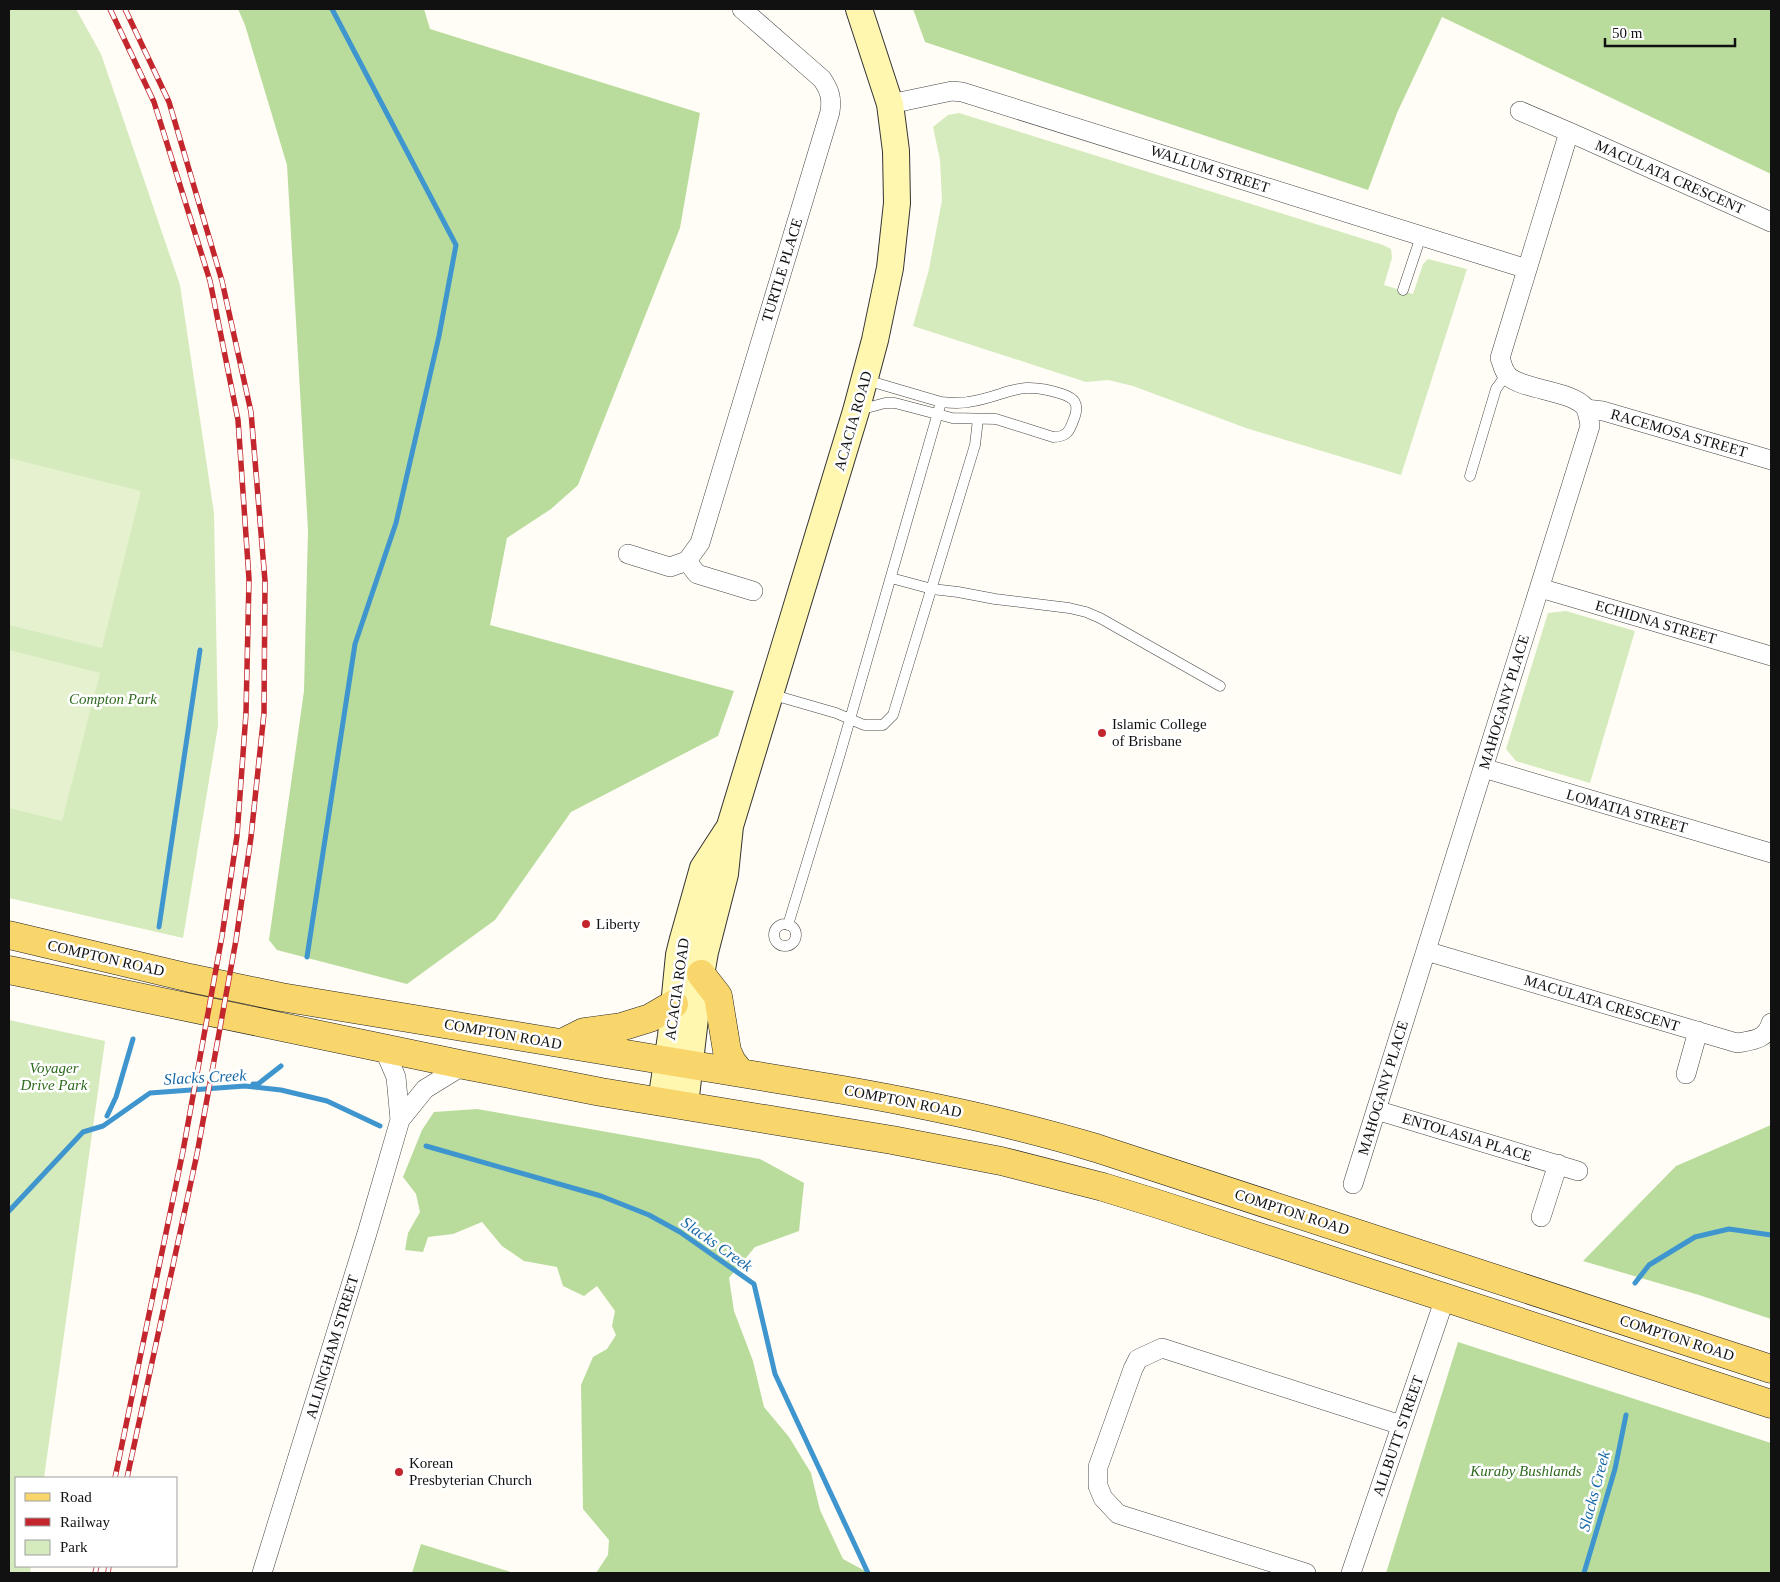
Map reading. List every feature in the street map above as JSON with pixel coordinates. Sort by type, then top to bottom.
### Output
[{"type":"main road","name":"COMPTON ROAD","points":[[9,935],[250,991],[741,1073],[930,1106],[1003,1122],[1054,1136],[1771,1369]]},
{"type":"main road","name":"COMPTON ROAD","points":[[9,970],[384,1049],[602,1092],[892,1140],[1040,1170],[1149,1201],[1771,1404]]},
{"type":"main road","points":[[701,974],[718,996],[727,1051],[732,1062],[741,1073]]},
{"type":"main road","points":[[560,1044],[584,1032],[622,1027],[650,1018],[674,1004]]},
{"type":"street","name":"TURTLE PLACE","points":[[687,561],[700,543],[830,112],[831,100],[829,90],[822,80],[742,9]]},
{"type":"street","name":"ACACIA ROAD","points":[[673,1104],[679,1063],[725,874],[730,826],[865,380],[884,303],[890,268],[897,203],[896,151],[890,104],[860,9]]},
{"type":"street","name":"WALLUM STREET","points":[[890,104],[944,92],[962,92],[1527,269]]},
{"type":"street","name":"MACULATA CRESCENT","points":[[1520,110],[1771,222]]},
{"type":"street","points":[[1569,132],[1500,358],[1506,375],[1516,381],[1568,397],[1586,409]]},
{"type":"street","name":"RACEMOSA STREET","points":[[1586,409],[1603,411],[1771,460]]},
{"type":"street","name":"MAHOGANY PLACE","points":[[1353,1184],[1590,426],[1586,409]]},
{"type":"street","points":[[628,554],[670,567],[687,561],[697,574],[752,591]]},
{"type":"street","name":"ECHIDNA STREET","points":[[1540,588],[1771,656]]},
{"type":"street","name":"LOMATIA STREET","points":[[1483,768],[1771,854]]},
{"type":"street","name":"ACACIA ROAD","points":[[679,1063],[674,1004],[679,956],[704,868],[730,826]]},
{"type":"street","name":"MACULATA CRESCENT","points":[[1426,950],[1737,1043],[1757,1039],[1769,1031],[1771,1023]]},
{"type":"street","points":[[1686,1074],[1698,1031]]},
{"type":"street","name":"ALLINGHAM STREET","points":[[384,1049],[396,1077],[400,1120]]},
{"type":"street","name":"ALLINGHAM STREET","points":[[262,1573],[400,1120],[425,1089],[464,1065]]},
{"type":"street","name":"ENTOLASIA PLACE","points":[[1376,1110],[1578,1171]]},
{"type":"street","points":[[1541,1217],[1558,1164]]},
{"type":"street","name":"ALLBUTT STREET","points":[[1350,1573],[1445,1298]]},
{"type":"street","points":[[1306,1573],[1118,1514],[1103,1498],[1098,1486],[1098,1467],[1138,1359],[1162,1348],[1401,1425]]},
{"type":"lane","points":[[1403,290],[1421,236]]},
{"type":"lane","points":[[1470,476],[1496,389],[1506,375]]},
{"type":"lane","points":[[856,411],[886,403],[895,403],[959,419],[996,419],[1053,437],[1062,437],[1070,431],[1076,412],[1076,403],[1071,397],[1044,388],[1028,387],[1010,390],[965,403],[942,402],[865,380]]},
{"type":"lane","points":[[788,925],[942,402]]},
{"type":"lane","points":[[769,694],[836,713],[864,725],[878,726],[888,722],[894,716],[975,445],[978,419]]},
{"type":"lane","points":[[891,578],[932,589],[1086,612],[1100,618],[1220,686]]},
{"type":"green space","name":"Compton Park","points":[[9,9],[76,9],[101,54],[180,285],[214,513],[218,726],[183,938],[9,898]]},
{"type":"green space","points":[[238,9],[424,9],[430,29],[700,113],[680,228],[578,485],[551,509],[507,538],[490,625],[734,691],[718,736],[571,812],[495,920],[407,984],[277,950],[269,940],[304,691],[308,530],[287,165],[245,25]]},
{"type":"green space","points":[[913,9],[1771,9],[1771,174],[1442,17],[1397,113],[1368,190],[925,42]]},
{"type":"green space","points":[[959,113],[1383,245],[1391,249],[1392,258],[1384,285],[1413,294],[1423,264],[1428,259],[1467,269],[1401,475],[1246,428],[1133,386],[1108,380],[1086,382],[913,326],[929,269],[942,200],[940,160],[933,127],[948,115]]},
{"type":"green space","points":[[9,458],[141,491],[102,648],[9,625]]},
{"type":"green space","points":[[1566,611],[1635,631],[1590,783],[1516,761],[1506,749],[1548,613]]},
{"type":"green space","points":[[9,650],[100,673],[62,821],[9,808]]},
{"type":"green space","name":"Voyager Drive Park","points":[[9,1020],[105,1041],[44,1477],[15,1477],[15,1567],[31,1567],[30,1573],[9,1573]]},
{"type":"green space","points":[[477,1109],[760,1159],[804,1183],[799,1231],[755,1247],[729,1278],[734,1311],[753,1361],[764,1407],[789,1437],[811,1473],[820,1510],[843,1559],[869,1573],[596,1573],[608,1555],[609,1540],[583,1509],[581,1385],[593,1357],[607,1349],[616,1335],[612,1326],[615,1311],[597,1286],[584,1296],[563,1286],[557,1267],[524,1261],[502,1246],[482,1222],[453,1234],[428,1237],[423,1252],[405,1250],[408,1233],[420,1212],[416,1194],[403,1177],[422,1130],[434,1112]]},
{"type":"green space","points":[[1771,1125],[1771,1319],[1699,1295],[1583,1261],[1676,1166]]},
{"type":"green space","name":"Kuraby Bushlands","points":[[1458,1342],[1771,1443],[1771,1573],[1386,1573]]},
{"type":"green space","points":[[421,1544],[514,1573],[412,1573]]},
{"type":"waterway","points":[[307,957],[355,644],[396,523],[439,336],[456,245],[332,9]]},
{"type":"waterway","points":[[159,927],[200,650]]},
{"type":"waterway","points":[[107,1116],[116,1097],[133,1039]]},
{"type":"waterway","points":[[253,1084],[258,1084],[281,1066]]},
{"type":"waterway","name":"Slacks Creek","points":[[9,1211],[83,1132],[103,1126],[150,1093],[245,1086],[281,1090],[327,1101],[380,1126]]},
{"type":"waterway","name":"Slacks Creek","points":[[426,1146],[601,1196],[649,1215],[680,1232],[754,1284],[775,1374],[868,1573]]},
{"type":"waterway","name":"Slacks Creek","points":[[1635,1283],[1649,1265],[1695,1237],[1729,1229],[1771,1235]]},
{"type":"waterway","name":"Slacks Creek","points":[[1584,1573],[1615,1469],[1626,1415]]},
{"type":"railway","points":[[110,9],[154,102],[210,281],[238,420],[249,579],[246,713],[237,836],[222,936],[183,1151],[115,1477]]},
{"type":"railway","points":[[125,9],[169,102],[222,281],[251,412],[265,581],[264,713],[251,837],[236,940],[197,1154],[127,1477]]},
{"type":"railway","points":[[95,1573],[97,1567]]},
{"type":"railway","points":[[108,1573],[109,1567]]},
{"type":"place","name":"Islamic College of Brisbane","points":[[1102,733]]},
{"type":"place","name":"Liberty","points":[[586,924]]},
{"type":"place","name":"Korean Presbyterian Church","points":[[399,1472]]}]
